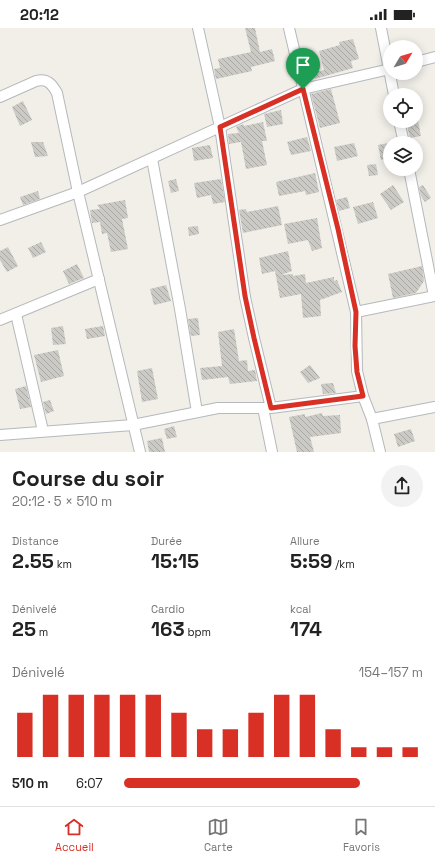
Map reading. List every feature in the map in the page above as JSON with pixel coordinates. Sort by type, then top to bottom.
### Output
[{"type":"street","points":[[198,28],[220,127],[245,296],[267,408],[272,452]]},
{"type":"street","points":[[290,28],[303,89],[338,229],[356,312],[355,346],[357,372],[363,396],[372,419],[380,452]]},
{"type":"street","points":[[381,28],[383,40]]},
{"type":"street","points":[[423,60],[435,57]]},
{"type":"street","points":[[0,220],[78,192],[303,89],[383,70]]},
{"type":"street","points":[[0,97],[42,79],[48,81],[57,93],[78,192],[132,424],[140,452]]},
{"type":"street","points":[[152,159],[180,309],[197,412]]},
{"type":"street","points":[[356,312],[435,296],[410,176]]},
{"type":"street","points":[[0,320],[99,279]]},
{"type":"street","points":[[16,314],[43,431]]},
{"type":"street","points":[[0,435],[132,424],[197,412],[232,408],[267,408],[363,396]]},
{"type":"street","points":[[372,419],[435,407]]},
{"type":"building","points":[[245,28],[255,28],[260,52],[272,49],[275,61],[251,67],[252,71],[216,79],[214,69],[220,68],[218,59],[251,52]]},
{"type":"building","points":[[353,39],[359,59],[351,61],[353,68],[315,79],[314,73],[324,70],[319,51],[340,45],[339,42]]},
{"type":"building","points":[[331,89],[340,123],[320,128],[311,94]]},
{"type":"building","points":[[23,101],[32,120],[20,126],[12,107]]},
{"type":"building","points":[[281,110],[283,124],[267,127],[264,114]]},
{"type":"building","points":[[263,122],[267,141],[262,141],[267,165],[246,169],[241,142],[229,144],[228,134],[239,133],[236,127],[243,124],[244,126]]},
{"type":"building","points":[[408,128],[419,128],[421,136],[410,136]]},
{"type":"building","points":[[307,137],[311,151],[291,155],[287,142]]},
{"type":"building","points":[[31,142],[43,142],[48,156],[35,157]]},
{"type":"building","points":[[354,143],[358,156],[337,161],[334,147]]},
{"type":"building","points":[[383,144],[383,160],[381,160],[378,145]]},
{"type":"building","points":[[210,145],[213,158],[194,161],[192,148]]},
{"type":"building","points":[[376,164],[378,175],[369,176],[367,165]]},
{"type":"building","points":[[315,173],[319,192],[306,195],[305,191],[279,196],[276,182]]},
{"type":"building","points":[[176,179],[179,191],[171,193],[168,181]]},
{"type":"building","points":[[221,179],[225,202],[213,204],[211,195],[197,198],[194,183]]},
{"type":"building","points":[[393,185],[404,202],[391,210],[380,194]]},
{"type":"building","points":[[423,185],[431,198],[425,202],[421,196],[419,187]]},
{"type":"building","points":[[38,191],[40,199],[23,205],[20,197]]},
{"type":"building","points":[[347,197],[350,208],[339,211],[336,200]]},
{"type":"building","points":[[125,200],[128,218],[122,219],[128,249],[111,252],[107,233],[102,234],[100,222],[92,223],[90,210],[100,209],[97,205]]},
{"type":"building","points":[[373,202],[378,218],[358,224],[353,207]]},
{"type":"building","points":[[278,206],[282,225],[243,233],[239,210],[246,209],[247,212]]},
{"type":"building","points":[[317,218],[322,248],[312,251],[308,240],[288,244],[284,224]]},
{"type":"building","points":[[198,226],[199,234],[189,236],[188,227]]},
{"type":"building","points":[[41,242],[46,252],[33,258],[28,248]]},
{"type":"building","points":[[8,247],[18,266],[7,272],[0,260],[0,251]]},
{"type":"building","points":[[288,251],[292,271],[281,275],[293,274],[293,276],[305,274],[306,283],[334,277],[334,281],[337,280],[342,292],[320,300],[321,316],[303,318],[301,294],[280,298],[275,271],[262,274],[259,258]]},
{"type":"building","points":[[77,264],[84,278],[69,284],[63,271]]},
{"type":"building","points":[[422,266],[424,281],[416,293],[393,298],[388,274]]},
{"type":"building","points":[[166,285],[171,301],[154,305],[150,289]]},
{"type":"building","points":[[198,318],[200,335],[191,336],[188,319]]},
{"type":"building","points":[[63,326],[66,344],[53,345],[51,328]]},
{"type":"building","points":[[103,326],[105,336],[87,339],[85,329]]},
{"type":"building","points":[[234,329],[239,361],[247,360],[248,371],[255,370],[257,381],[230,384],[228,377],[202,380],[200,368],[222,366],[218,332]]},
{"type":"building","points":[[58,350],[64,376],[41,382],[34,355]]},
{"type":"building","points":[[310,365],[320,378],[308,383],[300,372]]},
{"type":"building","points":[[152,368],[158,399],[142,402],[137,371]]},
{"type":"building","points":[[333,383],[336,393],[323,394],[321,384]]},
{"type":"building","points":[[26,386],[31,407],[20,409],[15,389]]},
{"type":"building","points":[[50,400],[54,411],[46,414],[43,402]]},
{"type":"building","points":[[322,413],[323,416],[340,415],[341,433],[310,437],[314,452],[297,452],[289,417],[305,414],[305,417]]},
{"type":"building","points":[[174,426],[177,437],[167,439],[164,429]]},
{"type":"building","points":[[411,429],[415,441],[398,447],[394,434]]},
{"type":"building","points":[[162,438],[165,452],[149,452],[147,441]]},
{"type":"route","points":[[303,89],[338,229],[356,312],[355,346],[357,372],[363,396],[271,408],[245,296],[220,127],[303,89]]}]
